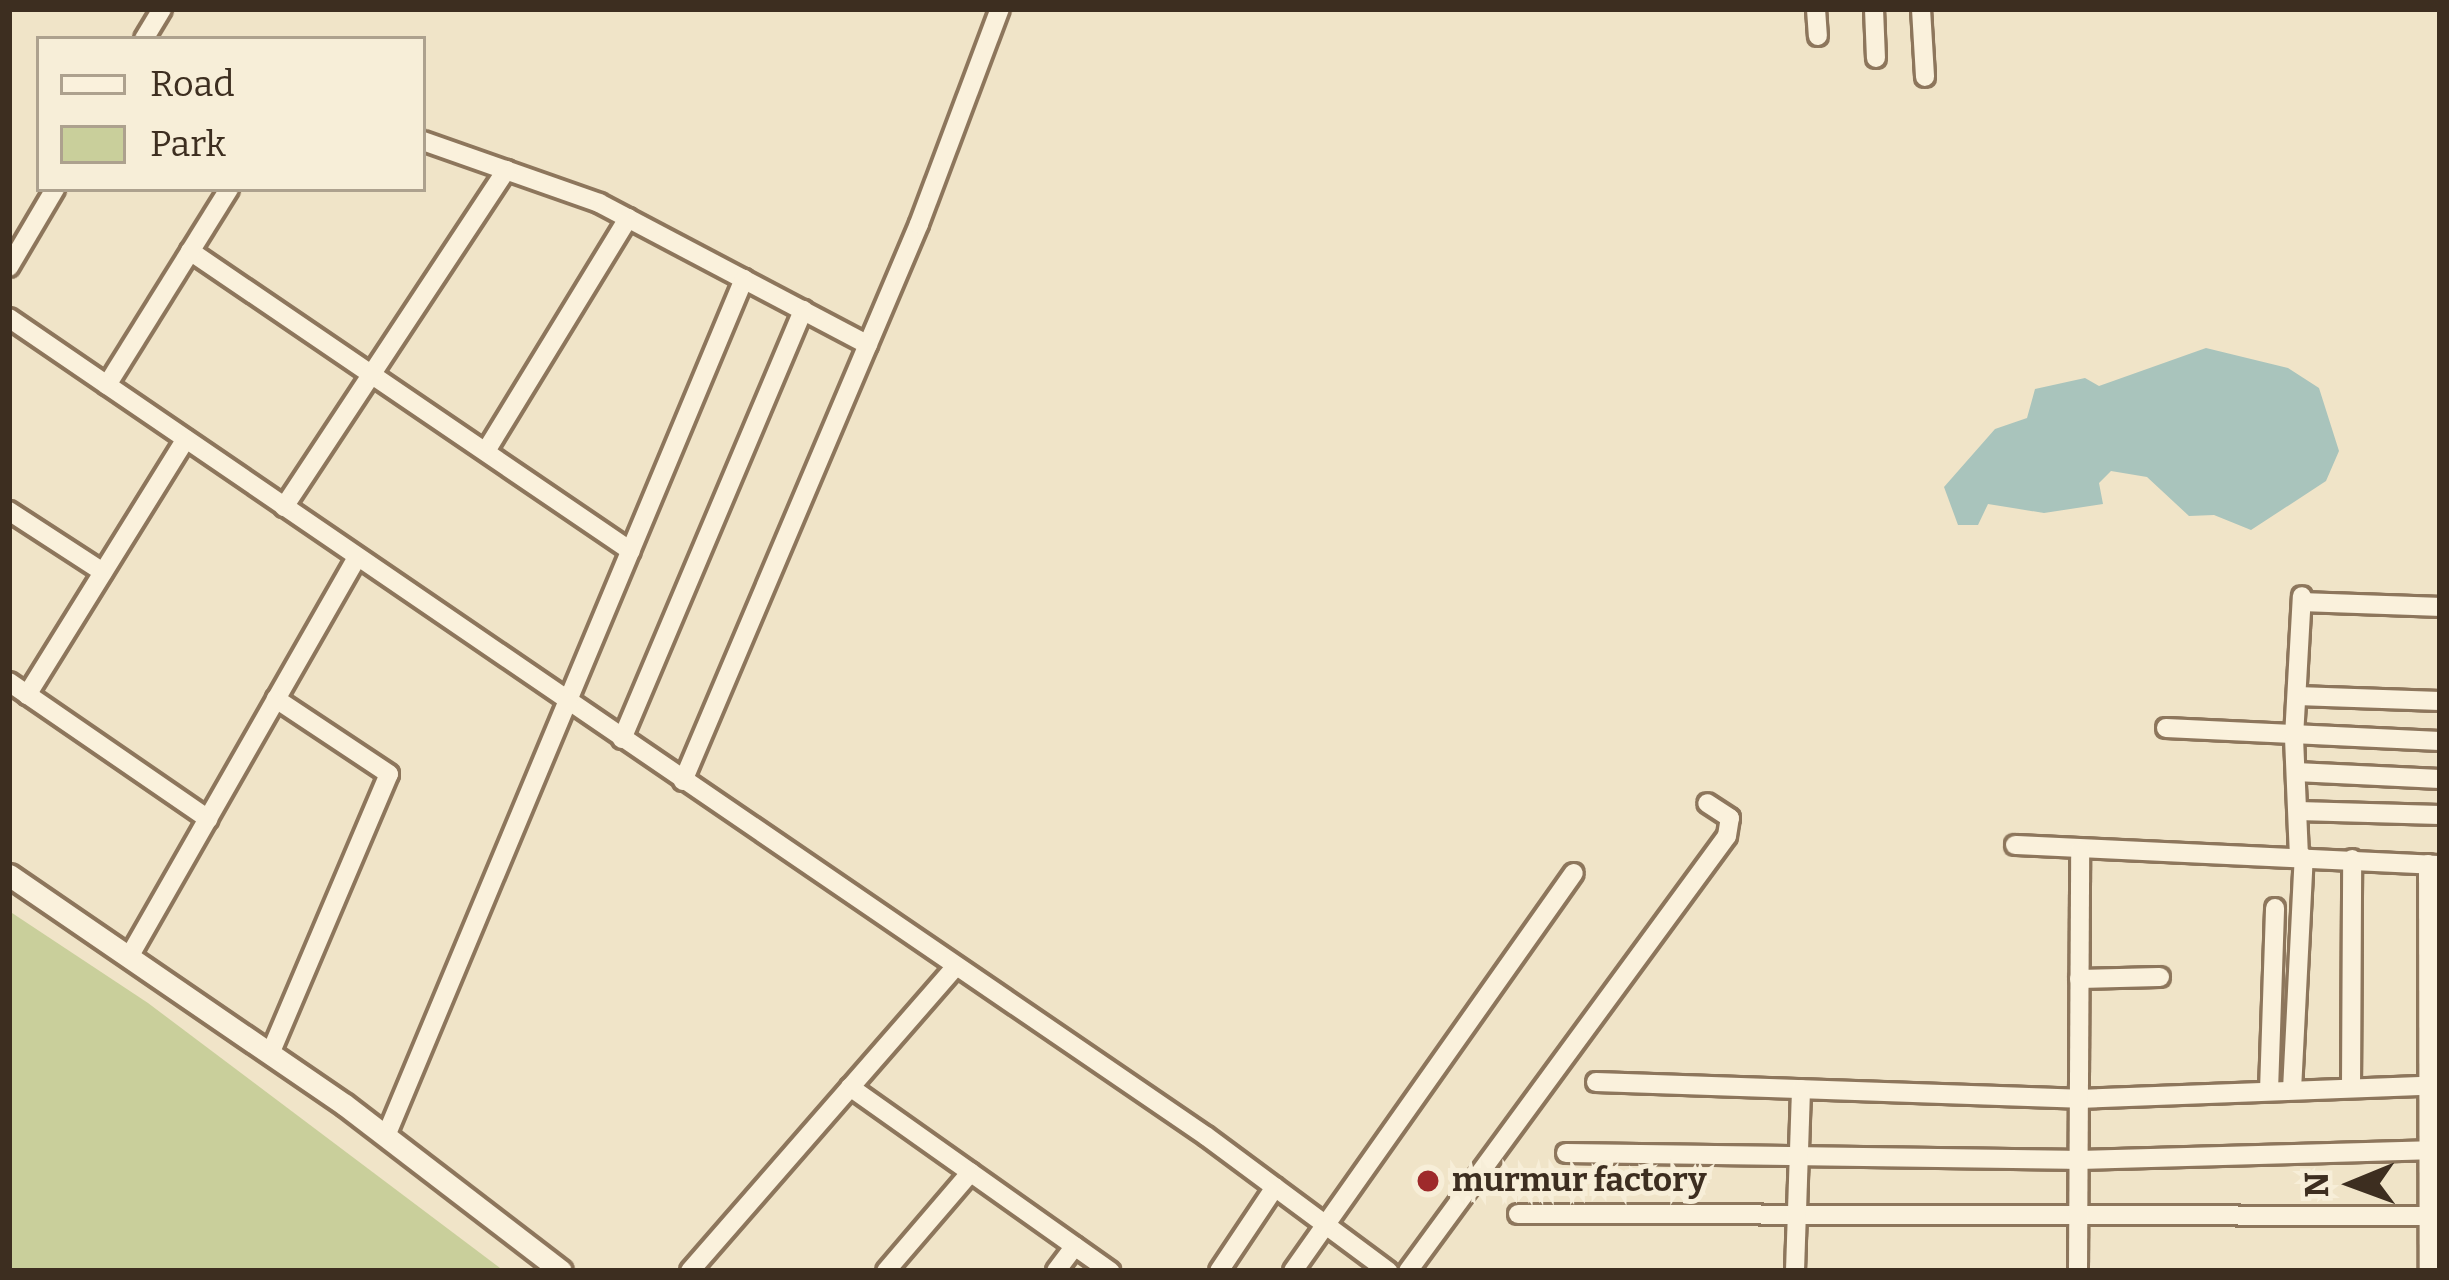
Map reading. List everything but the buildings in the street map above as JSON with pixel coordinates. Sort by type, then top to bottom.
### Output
[{"type":"street","points":[[146,36],[162,9]]},
{"type":"street","points":[[683,781],[868,344],[1000,9]]},
{"type":"street","points":[[1816,9],[1817,36]]},
{"type":"street","points":[[1874,9],[1876,58]]},
{"type":"street","points":[[1921,9],[1925,77]]},
{"type":"street","points":[[426,141],[628,218],[868,344]]},
{"type":"street","points":[[284,507],[506,170]]},
{"type":"street","points":[[9,267],[53,192]]},
{"type":"street","points":[[107,385],[227,192]]},
{"type":"street","points":[[486,452],[628,218]]},
{"type":"street","points":[[190,251],[631,551]]},
{"type":"street","points":[[386,1136],[744,279]]},
{"type":"street","points":[[622,739],[803,310]]},
{"type":"street","points":[[9,318],[1275,1186],[1388,1271]]},
{"type":"street","points":[[27,695],[186,439]]},
{"type":"street","points":[[9,511],[104,572]]},
{"type":"street","points":[[129,957],[357,557]]},
{"type":"street","points":[[2292,1090],[2302,857],[2294,737],[2302,599],[2440,608]]},
{"type":"street","points":[[9,682],[208,819]]},
{"type":"street","points":[[2297,696],[2440,701]]},
{"type":"street","points":[[270,1054],[389,773],[276,699]]},
{"type":"street","points":[[2167,728],[2440,741]]},
{"type":"street","points":[[2296,772],[2440,779]]},
{"type":"street","points":[[1408,1271],[1727,836],[1730,818],[1707,803]]},
{"type":"street","points":[[2298,811],[2440,815]]},
{"type":"street","points":[[2015,845],[2434,865],[2434,1216],[2429,1271]]},
{"type":"street","points":[[2078,1271],[2080,850]]},
{"type":"street","points":[[2351,1088],[2353,859]]},
{"type":"street","points":[[1293,1271],[1574,873]]},
{"type":"street","points":[[9,875],[386,1136],[561,1271]]},
{"type":"street","points":[[2270,1091],[2275,908]]},
{"type":"street","points":[[690,1271],[955,967]]},
{"type":"street","points":[[2080,979],[2160,977]]},
{"type":"street","points":[[1596,1082],[2079,1099],[2434,1085]]},
{"type":"street","points":[[850,1087],[1110,1271]]},
{"type":"street","points":[[1795,1271],[1801,1089]]},
{"type":"street","points":[[1566,1154],[2078,1160],[2432,1158]]},
{"type":"street","points":[[886,1271],[970,1172]]},
{"type":"street","points":[[1219,1271],[1275,1186]]},
{"type":"street","points":[[1518,1214],[2078,1220],[2434,1216]]},
{"type":"street","points":[[1057,1271],[1075,1246]]},
{"type":"green space","points":[[9,911],[148,1003],[504,1271],[9,1271]]},
{"type":"water","points":[[2206,348],[2288,368],[2319,388],[2339,451],[2326,481],[2251,530],[2214,515],[2189,516],[2147,477],[2111,471],[2099,483],[2103,504],[2044,513],[1988,504],[1978,525],[1958,525],[1944,487],[1995,429],[2027,418],[2035,389],[2085,378],[2099,386]]},
{"type":"place","name":"murmur factory","points":[[1428,1181]]}]
